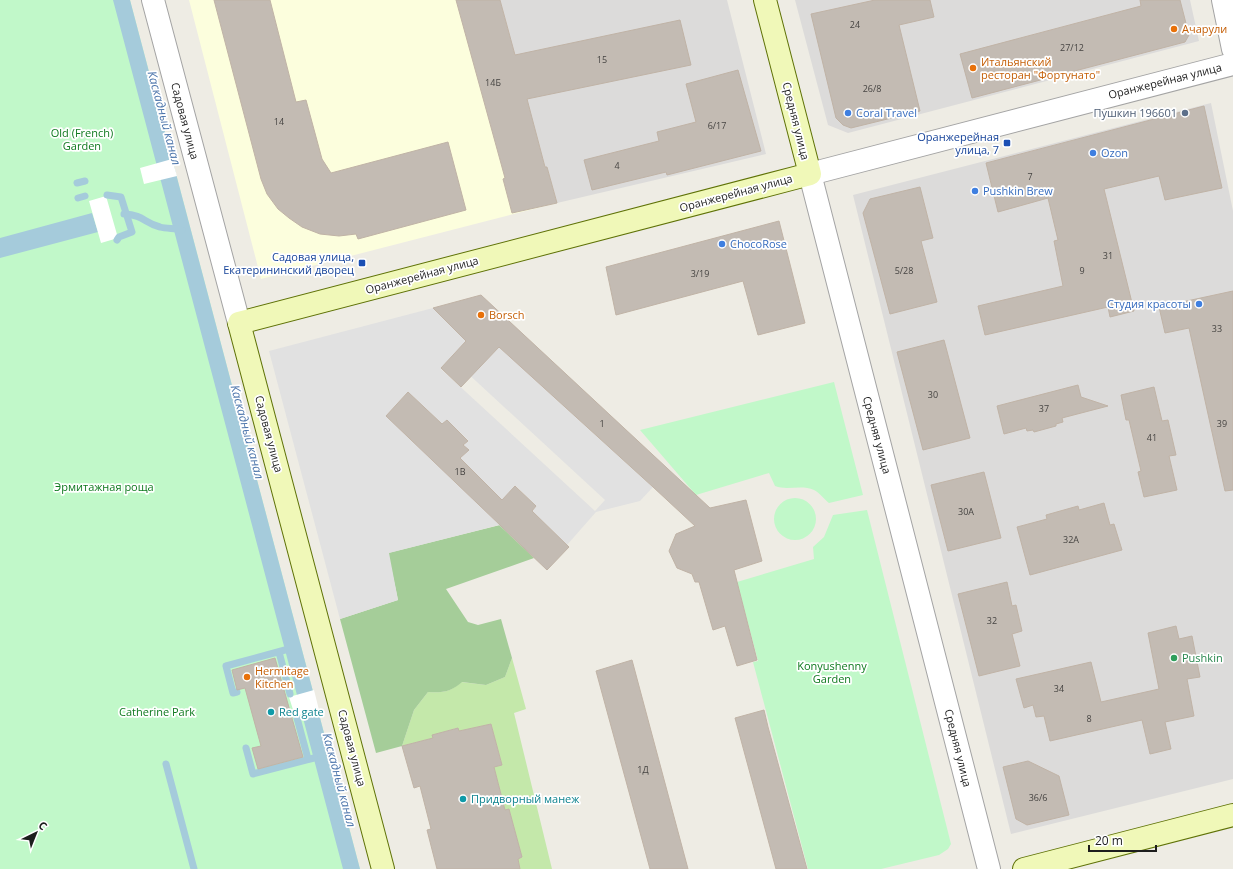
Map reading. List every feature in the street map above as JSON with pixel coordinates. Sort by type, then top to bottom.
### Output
[{"type":"main road","name":"Средняя улица","points":[[765,0],[810,174]]},
{"type":"main road","name":"Оранжерейная улица","points":[[239,323],[810,174]]},
{"type":"main road","name":"Садовая улица","points":[[239,323],[384,869]]},
{"type":"main road","points":[[1024,869],[1233,815]]},
{"type":"street","name":"Садовая улица","points":[[153,0],[239,323]]},
{"type":"street","points":[[1223,0],[1233,49]]},
{"type":"street","name":"Оранжерейная улица","points":[[810,174],[1233,64]]},
{"type":"street","name":"Средняя улица","points":[[810,174],[989,869]]},
{"type":"shaded area","points":[[189,0],[500,0],[545,167],[547,167],[557,203],[261,279]]},
{"type":"shaded area","points":[[500,0],[727,0],[766,154],[557,203],[547,167],[545,167]]},
{"type":"shaded area","points":[[795,0],[1190,0],[1199,41],[848,133],[828,125]]},
{"type":"shaded area","points":[[1211,103],[1233,211],[1233,779],[1011,834],[853,195]]},
{"type":"shaded area","points":[[433,308],[486,360],[499,347],[653,487],[640,501],[596,512],[567,545],[532,511],[536,506],[516,486],[502,500],[460,458],[468,450],[463,445],[468,440],[447,420],[442,424],[408,392],[387,416],[534,558],[499,525],[389,553],[398,600],[340,619],[269,351]],"holes":[[[451,358],[605,500],[595,511],[441,369]]]},
{"type":"green space","name":"Catherine Park","points":[[0,0],[130,0],[360,869],[0,869]]},
{"type":"green space","points":[[834,382],[863,495],[829,503],[814,490],[809,488],[785,488],[775,486],[769,473],[696,495],[640,430]]},
{"type":"green space","points":[[795,498],[810,504],[816,519],[810,534],[795,540],[780,534],[774,519],[780,504]]},
{"type":"green space","name":"Konyushenny Garden","points":[[867,510],[951,844],[948,849],[939,855],[881,869],[808,869],[753,662],[758,661],[737,582],[814,559],[813,547],[824,537],[833,515]]},
{"type":"green space","points":[[500,525],[534,558],[446,589],[468,622],[478,625],[501,619],[512,658],[505,677],[486,685],[462,682],[454,688],[446,691],[428,692],[414,710],[402,746],[376,753],[340,619],[398,600],[388,553]]},
{"type":"green space","points":[[512,658],[526,709],[514,713],[552,869],[520,869],[518,859],[522,857],[509,809],[505,810],[494,767],[502,765],[491,724],[459,731],[457,728],[433,735],[433,738],[402,746],[414,710],[428,692],[446,691],[454,688],[461,682],[486,685],[505,677]]},
{"type":"water","points":[[113,0],[130,0],[360,869],[343,869]]},
{"type":"water","points":[[92,213],[98,232],[0,258],[0,238]]},
{"type":"pier","points":[[172,159],[177,176],[144,184],[140,168]]},
{"type":"pier","points":[[106,196],[118,238],[101,243],[89,201]]},
{"type":"pier","points":[[314,690],[319,710],[295,716],[289,697]]},
{"type":"building","points":[[214,0],[270,0],[296,102],[306,100],[322,159],[331,173],[448,142],[466,210],[358,239],[356,234],[339,236],[320,234],[302,227],[278,209],[267,194],[261,179]]},
{"type":"building","points":[[456,0],[500,0],[515,55],[680,20],[691,65],[527,99],[545,167],[547,167],[557,203],[512,213],[503,179],[505,178]]},
{"type":"building","points":[[875,0],[930,0],[934,17],[899,25],[920,111],[851,128],[843,125],[836,118],[811,14]]},
{"type":"building","points":[[1140,0],[1180,0],[1189,35],[1185,42],[972,98],[960,54],[1141,6]]},
{"type":"building","points":[[738,70],[761,151],[667,175],[666,172],[592,190],[584,160],[659,141],[657,132],[696,122],[686,84]]},
{"type":"building","points":[[1204,106],[1222,188],[1165,200],[1159,176],[1104,189],[1134,311],[1110,317],[1108,307],[985,335],[978,306],[1063,286],[1054,241],[1058,240],[1048,198],[998,212],[986,163]]},
{"type":"building","points":[[920,187],[933,238],[921,241],[937,302],[890,314],[863,213],[870,199]]},
{"type":"building","points":[[779,221],[805,323],[758,335],[743,281],[616,315],[606,267]]},
{"type":"building","points":[[1233,291],[1233,490],[1225,491],[1189,328],[1165,333],[1159,307]]},
{"type":"building","points":[[481,295],[710,508],[746,500],[762,561],[734,570],[757,660],[737,666],[725,626],[713,630],[699,582],[695,582],[692,574],[677,568],[669,551],[676,534],[695,526],[653,487],[499,347],[461,387],[441,368],[466,341],[433,308]]},
{"type":"building","points":[[944,340],[970,438],[923,450],[897,352]]},
{"type":"building","points":[[1078,385],[1081,397],[1108,406],[1062,418],[1063,422],[1056,424],[1056,426],[1034,432],[1033,430],[1027,431],[1026,428],[1004,434],[997,406]]},
{"type":"building","points":[[1154,387],[1162,421],[1168,420],[1176,455],[1169,456],[1177,490],[1144,497],[1138,472],[1141,471],[1129,420],[1126,420],[1121,395]]},
{"type":"building","points":[[408,392],[442,424],[447,420],[468,441],[463,445],[469,450],[460,458],[502,500],[515,486],[536,506],[532,511],[569,547],[547,570],[386,416]]},
{"type":"building","points":[[984,472],[1001,538],[948,551],[931,485]]},
{"type":"building","points":[[1104,503],[1110,525],[1114,524],[1122,550],[1030,575],[1017,527],[1047,519],[1046,515],[1078,506],[1079,510]]},
{"type":"building","points":[[1007,582],[1012,606],[1016,605],[1022,631],[1012,634],[1020,666],[979,676],[958,594]]},
{"type":"building","points":[[1176,626],[1179,639],[1192,636],[1200,677],[1187,679],[1194,716],[1165,722],[1171,749],[1150,754],[1142,720],[1050,741],[1044,716],[1036,717],[1033,705],[1024,708],[1016,679],[1091,662],[1101,702],[1159,689],[1148,633]]},
{"type":"building","name":"Red gate","points":[[275,658],[303,757],[258,769],[252,748],[261,746],[245,688],[237,690],[232,670]]},
{"type":"building","points":[[632,660],[688,869],[650,869],[596,671]]},
{"type":"building","points":[[764,710],[807,869],[776,869],[735,718]]},
{"type":"building","name":"Придворный манеж","points":[[491,724],[502,765],[494,767],[505,810],[509,809],[522,857],[518,859],[520,869],[437,869],[427,830],[431,829],[420,786],[414,788],[402,746],[433,738],[432,735],[458,728],[459,731]]},
{"type":"building","points":[[1028,761],[1059,776],[1069,815],[1027,825],[1016,819],[1003,767]]},
{"type":"waterway","points":[[77,183],[85,181]]},
{"type":"waterway","points":[[107,195],[121,197],[132,232],[119,237],[117,240]]},
{"type":"waterway","points":[[78,198],[85,196]]},
{"type":"waterway","points":[[124,214],[140,217],[160,227],[182,230]]},
{"type":"waterway","points":[[237,692],[233,693],[226,666],[285,650]]},
{"type":"waterway","points":[[279,652],[290,694]]},
{"type":"waterway","points":[[297,718],[308,759]]},
{"type":"waterway","points":[[246,748],[253,774],[314,758]]},
{"type":"waterway","points":[[166,764],[194,869]]},
{"type":"place","name":"Ачарули","points":[[1174,29]]},
{"type":"place","name":"Итальянский ресторан \"Фортунато\"","points":[[973,68]]},
{"type":"place","name":"Coral Travel","points":[[848,113]]},
{"type":"place","name":"Пушкин 196601","points":[[1185,113]]},
{"type":"place","name":"Оранжерейная улица, 7","points":[[1007,143]]},
{"type":"place","name":"Ozon","points":[[1093,153]]},
{"type":"place","name":"Pushkin Brew","points":[[975,191]]},
{"type":"place","name":"ChocoRose","points":[[722,244]]},
{"type":"place","name":"Садовая улица, Екатерининский дворец","points":[[362,263]]},
{"type":"place","name":"Студия красоты","points":[[1199,304]]},
{"type":"place","name":"Borsch","points":[[481,315]]},
{"type":"place","name":"Pushkin","points":[[1174,658]]},
{"type":"place","name":"Hermitage Kitchen","points":[[247,677]]},
{"type":"place","name":"Red gate","points":[[271,712]]},
{"type":"place","name":"Придворный манеж","points":[[463,799]]},
{"type":"water label","name":"Каскадный канал","points":[[164,118]]},
{"type":"water label","name":"Каскадный канал","points":[[247,432]]},
{"type":"water label","name":"Каскадный канал","points":[[339,780]]},
{"type":"park label","name":"Old (French) Garden","points":[[82,139]]},
{"type":"park label","name":"Эрмитажная роща","points":[[104,487]]}]
